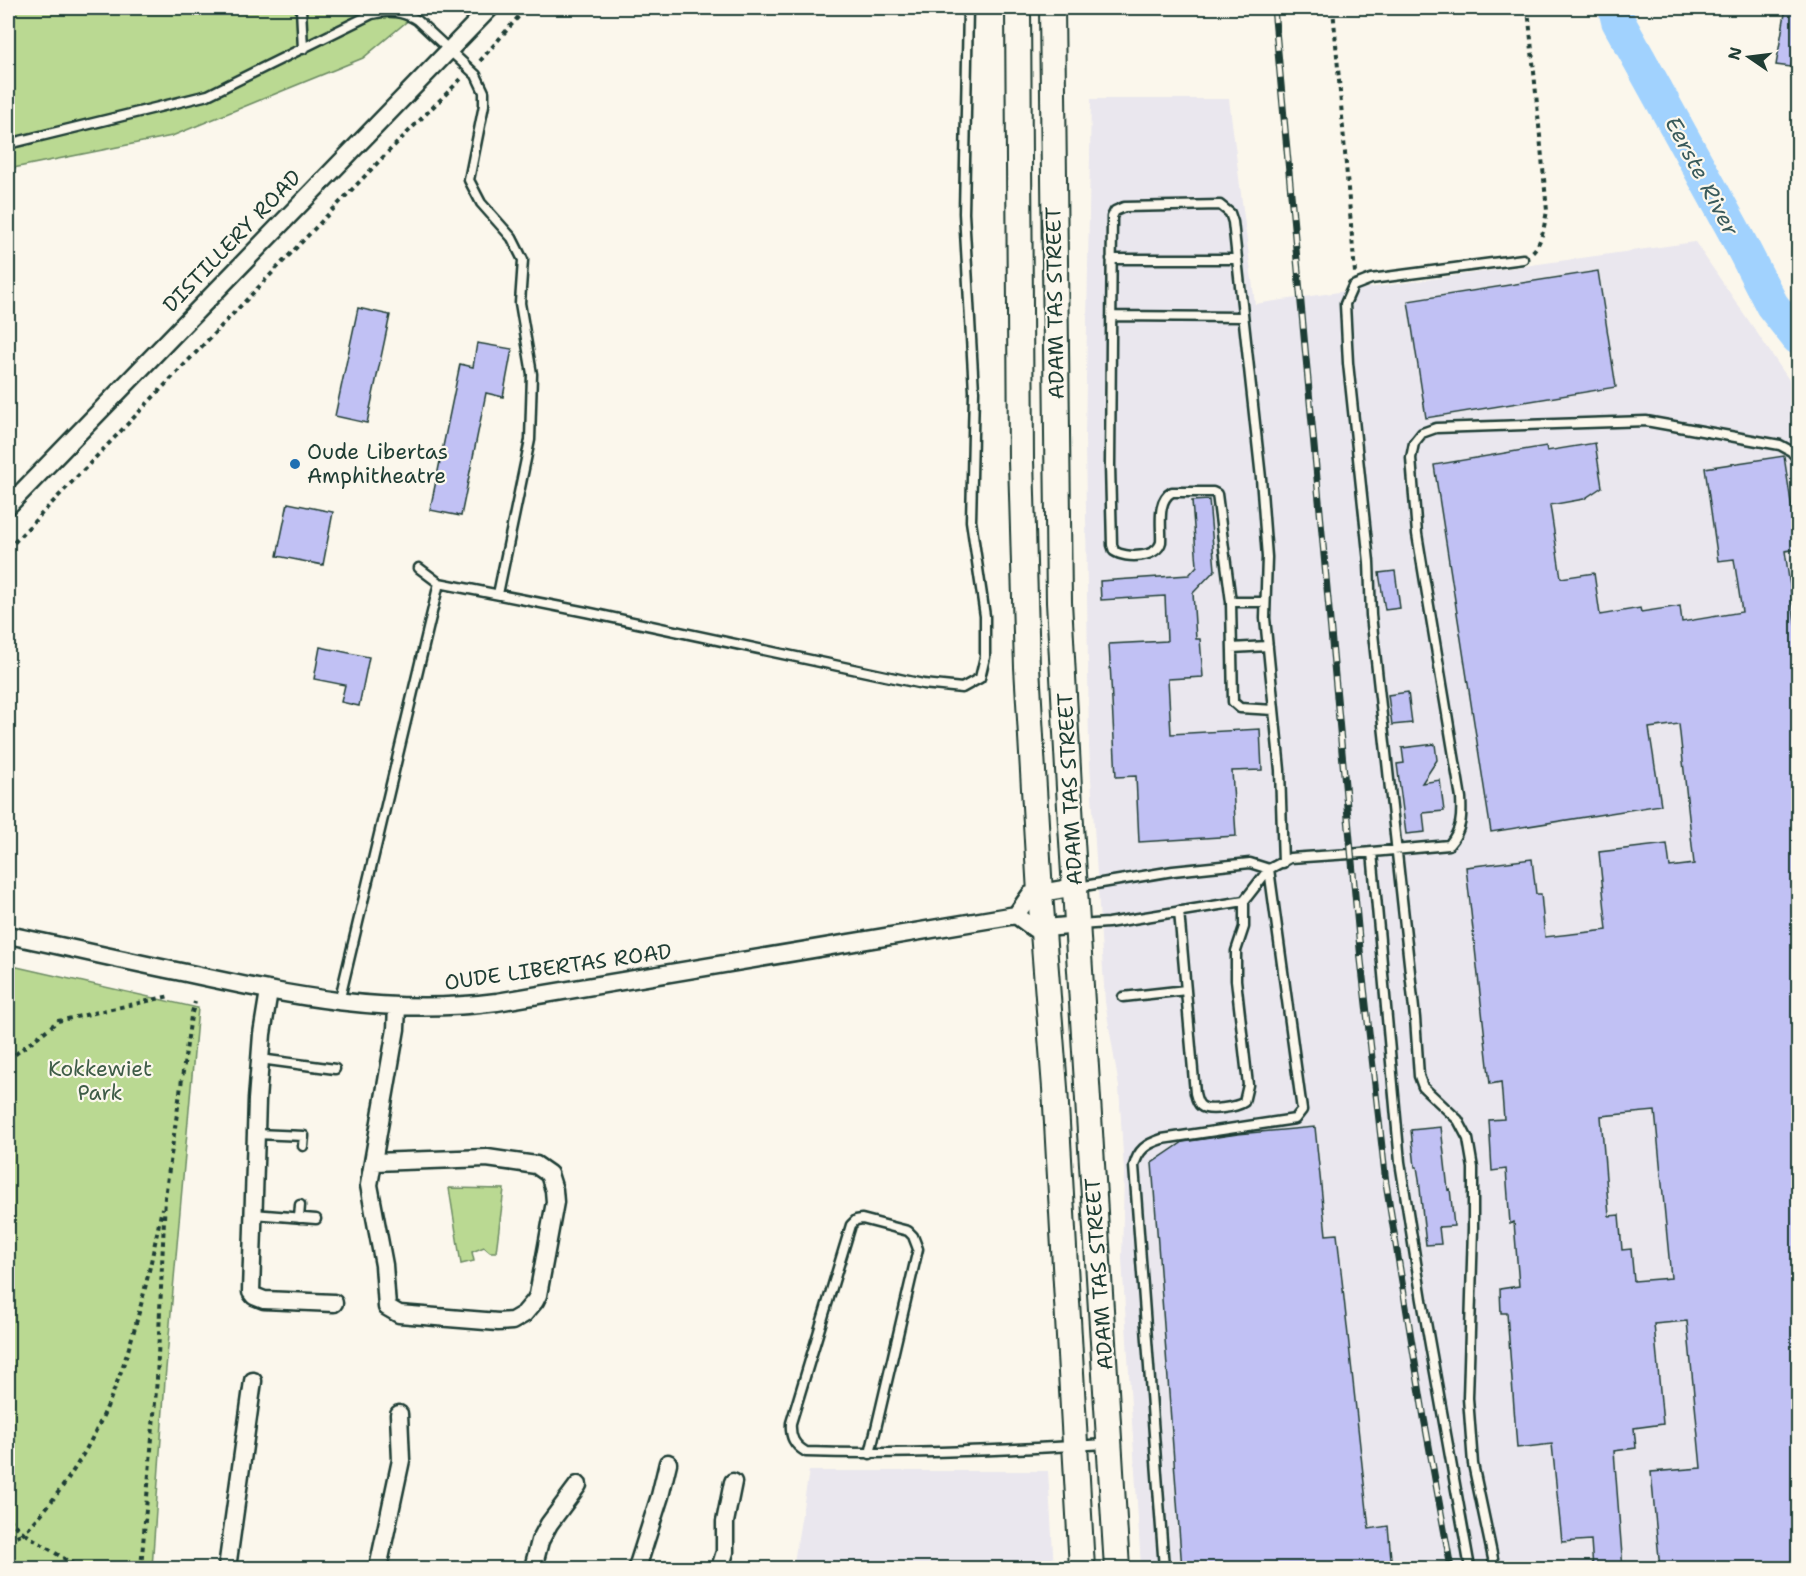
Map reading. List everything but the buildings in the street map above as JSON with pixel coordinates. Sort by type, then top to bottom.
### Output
[{"type":"main road","name":"ADAM TAS STREET","points":[[1018,8],[1022,507],[1027,667],[1082,1569]]},
{"type":"main road","name":"ADAM TAS STREET","points":[[1052,8],[1059,602],[1117,1569]]},
{"type":"street","name":"DISTILLERY ROAD","points":[[8,506],[490,8]]},
{"type":"street","points":[[1075,887],[1030,895],[1016,915],[1035,929],[1078,925]]},
{"type":"street","name":"OUDE LIBERTAS ROAD","points":[[8,935],[269,991],[339,1003],[440,1008],[497,1002],[1016,915]]},
{"type":"street","points":[[269,991],[260,1059],[251,1292],[254,1296],[264,1300],[334,1303]]},
{"type":"street","points":[[374,1162],[487,1158],[536,1165],[545,1170],[552,1181],[555,1202],[538,1295],[530,1309],[519,1318],[498,1322],[399,1314],[390,1310],[386,1304],[384,1264],[369,1180],[396,1029],[397,1007]]},
{"type":"street","points":[[227,1569],[253,1381]]},
{"type":"street","points":[[378,1569],[401,1460],[399,1414]]},
{"type":"street","points":[[638,1569],[668,1463]]},
{"type":"street","points":[[720,1569],[726,1544],[725,1521],[733,1482]]},
{"type":"street","points":[[533,1569],[540,1541],[549,1524],[578,1485]]},
{"type":"lane","points":[[301,8],[303,49]]},
{"type":"lane","points":[[420,568],[439,583],[923,684],[962,688],[981,678],[985,657],[986,623],[971,521],[974,391],[964,213],[968,8]]},
{"type":"lane","points":[[8,144],[208,95],[372,14],[393,11],[417,20],[471,70],[481,83],[484,105],[470,180],[481,203],[512,238],[523,260],[520,303],[532,374],[530,440],[498,594]]},
{"type":"lane","points":[[1274,710],[1240,708],[1233,702],[1231,602],[1220,501],[1217,494],[1213,492],[1172,492],[1167,495],[1162,507],[1160,547],[1147,554],[1125,556],[1114,551],[1110,537],[1111,259],[1112,217],[1119,208],[1220,205],[1230,213],[1233,222],[1261,478],[1267,557],[1265,602],[1280,770],[1283,863]]},
{"type":"lane","points":[[1111,259],[1237,259]]},
{"type":"lane","points":[[1495,1569],[1473,1464],[1467,1398],[1473,1168],[1468,1140],[1463,1130],[1453,1114],[1427,1093],[1419,1076],[1415,1018],[1371,615],[1369,562],[1348,363],[1345,304],[1353,286],[1371,279],[1523,259]]},
{"type":"lane","points":[[1111,316],[1243,317]]},
{"type":"lane","points":[[1179,911],[1197,1101],[1207,1109],[1238,1106],[1244,1102],[1248,1085],[1236,980],[1236,951],[1244,927],[1244,901],[1269,869],[1290,858],[1449,845],[1455,838],[1462,817],[1459,787],[1417,534],[1411,458],[1414,442],[1422,433],[1436,428],[1646,421],[1780,445],[1791,451],[1798,459]]},
{"type":"lane","points":[[339,1003],[439,583]]},
{"type":"lane","points":[[1231,602],[1265,602]]},
{"type":"lane","points":[[1232,648],[1268,646]]},
{"type":"lane","points":[[1372,852],[1401,1162],[1422,1300],[1470,1569]]},
{"type":"lane","points":[[1075,887],[1173,871],[1250,863],[1269,869]]},
{"type":"lane","points":[[1164,1569],[1134,1166],[1138,1153],[1150,1143],[1162,1139],[1295,1119],[1302,1110],[1269,869]]},
{"type":"lane","points":[[1078,925],[1244,901]]},
{"type":"lane","points":[[1123,997],[1186,990]]},
{"type":"lane","points":[[260,1059],[334,1069]]},
{"type":"lane","points":[[256,1134],[304,1136],[303,1146]]},
{"type":"lane","points":[[299,1218],[300,1204]]},
{"type":"lane","points":[[253,1214],[316,1219]]},
{"type":"lane","points":[[870,1454],[918,1249],[914,1236],[908,1231],[862,1219],[856,1220],[851,1225],[791,1429],[794,1442],[806,1452],[870,1454],[1110,1444]]},
{"type":"path","points":[[8,549],[378,162],[471,70],[526,8]]},
{"type":"path","points":[[1333,8],[1356,285]]},
{"type":"path","points":[[1523,259],[1534,250],[1542,235],[1547,211],[1528,8]]},
{"type":"path","points":[[8,1060],[58,1021],[170,996]]},
{"type":"path","points":[[8,1539],[24,1533],[46,1509],[80,1462],[104,1418],[128,1354],[144,1294],[165,1197],[191,1016],[195,1002]]},
{"type":"path","points":[[141,1569],[157,1379],[165,1197]]},
{"type":"path","points":[[8,1519],[24,1533],[79,1569]]},
{"type":"shaded area","points":[[1091,99],[1229,99],[1255,304],[1695,242],[1798,393],[1798,1568],[1141,1568],[1122,1259],[1124,1172],[1119,1087],[1105,1002],[1089,747],[1085,437]]},
{"type":"shaded area","points":[[809,1471],[1048,1471],[1054,1568],[793,1568]]},
{"type":"green space","points":[[8,8],[423,8],[363,58],[172,136],[8,169]]},
{"type":"green space","name":"Kokkewiet Park","points":[[8,965],[198,1008],[165,1380],[152,1568],[8,1568]]},
{"type":"green space","points":[[449,1188],[504,1189],[496,1252],[490,1252],[484,1247],[472,1252],[474,1261],[461,1264]]},
{"type":"waterway","name":"Eerste River","points":[[1615,8],[1618,21],[1733,229],[1772,305],[1798,338]]},
{"type":"railway","points":[[1274,8],[1361,960],[1386,1183],[1451,1568]]},
{"type":"place","name":"Oude Libertas Amphitheatre","points":[[295,464]]}]
